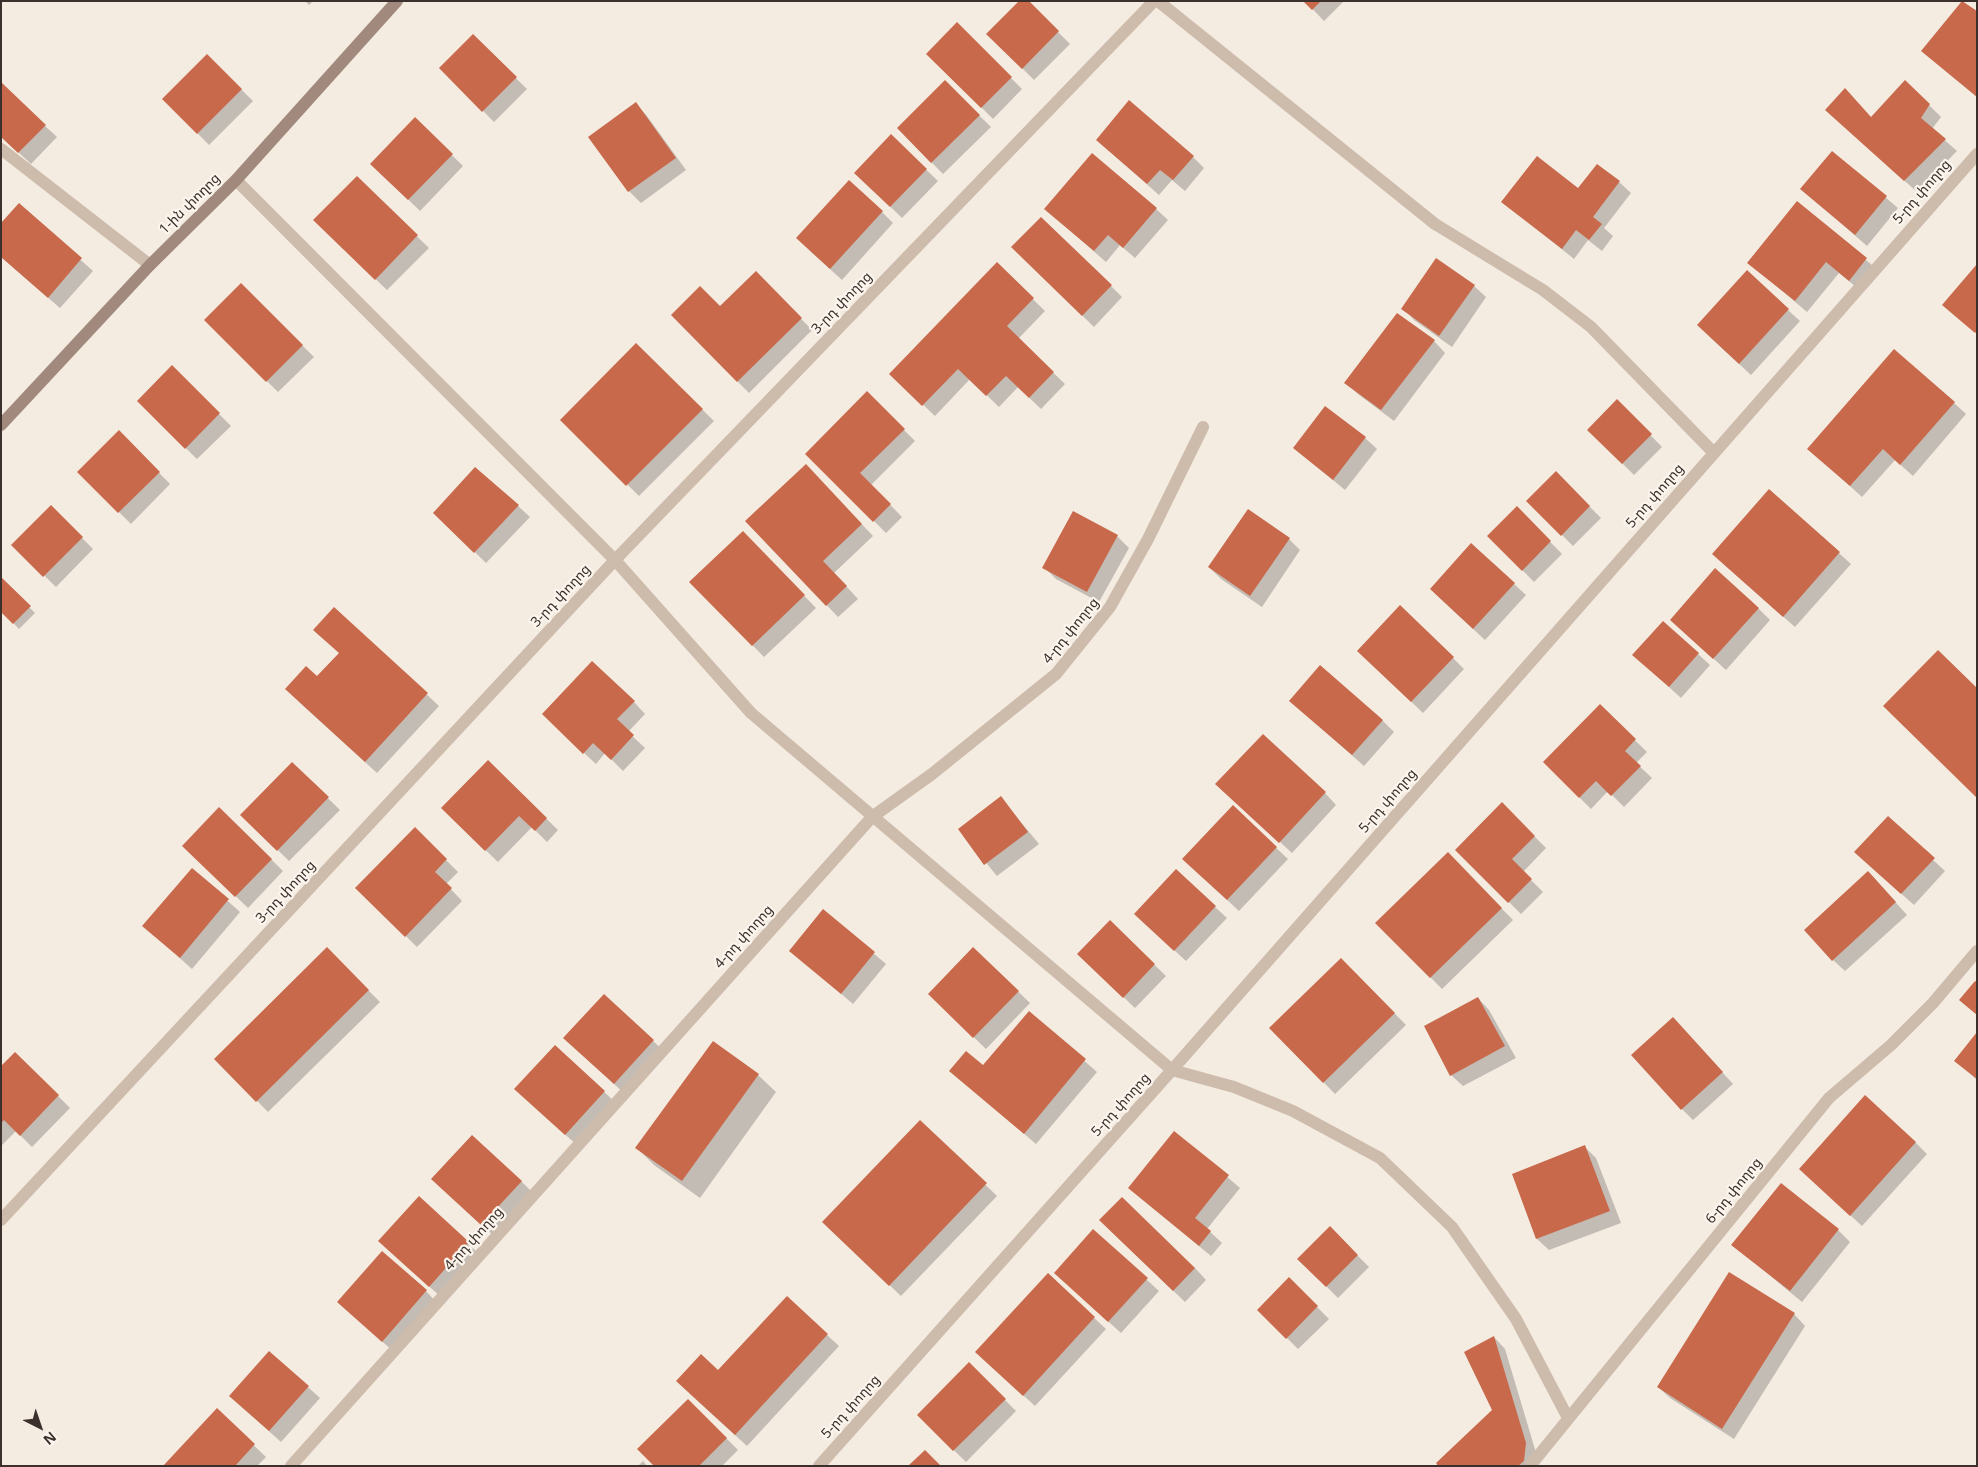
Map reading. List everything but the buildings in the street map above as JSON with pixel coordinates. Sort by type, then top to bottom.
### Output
[{"type":"main road","name":"1-ին փողոց","points":[[1,425],[150,265],[236,180],[397,1]]},
{"type":"street","name":"3-րդ փողոց","points":[[1,1220],[615,560],[1154,1]]},
{"type":"street","points":[[1158,1],[1436,224],[1543,290],[1591,326],[1713,452]]},
{"type":"street","points":[[1,149],[150,265]]},
{"type":"street","name":"5-րդ փողոց","points":[[819,1466],[1172,1070],[1713,452],[1977,154]]},
{"type":"street","points":[[236,180],[615,560],[752,713],[872,817],[1172,1070],[1234,1087],[1293,1111],[1380,1158],[1452,1227],[1516,1320],[1568,1418]]},
{"type":"street","name":"4-րդ փողոց","points":[[291,1466],[872,817],[932,774],[1056,674],[1110,608],[1148,539],[1203,428]]},
{"type":"street","name":"6-րդ փողոց","points":[[1530,1466],[1829,1098],[1891,1044],[1926,1010],[1977,951]]}]
